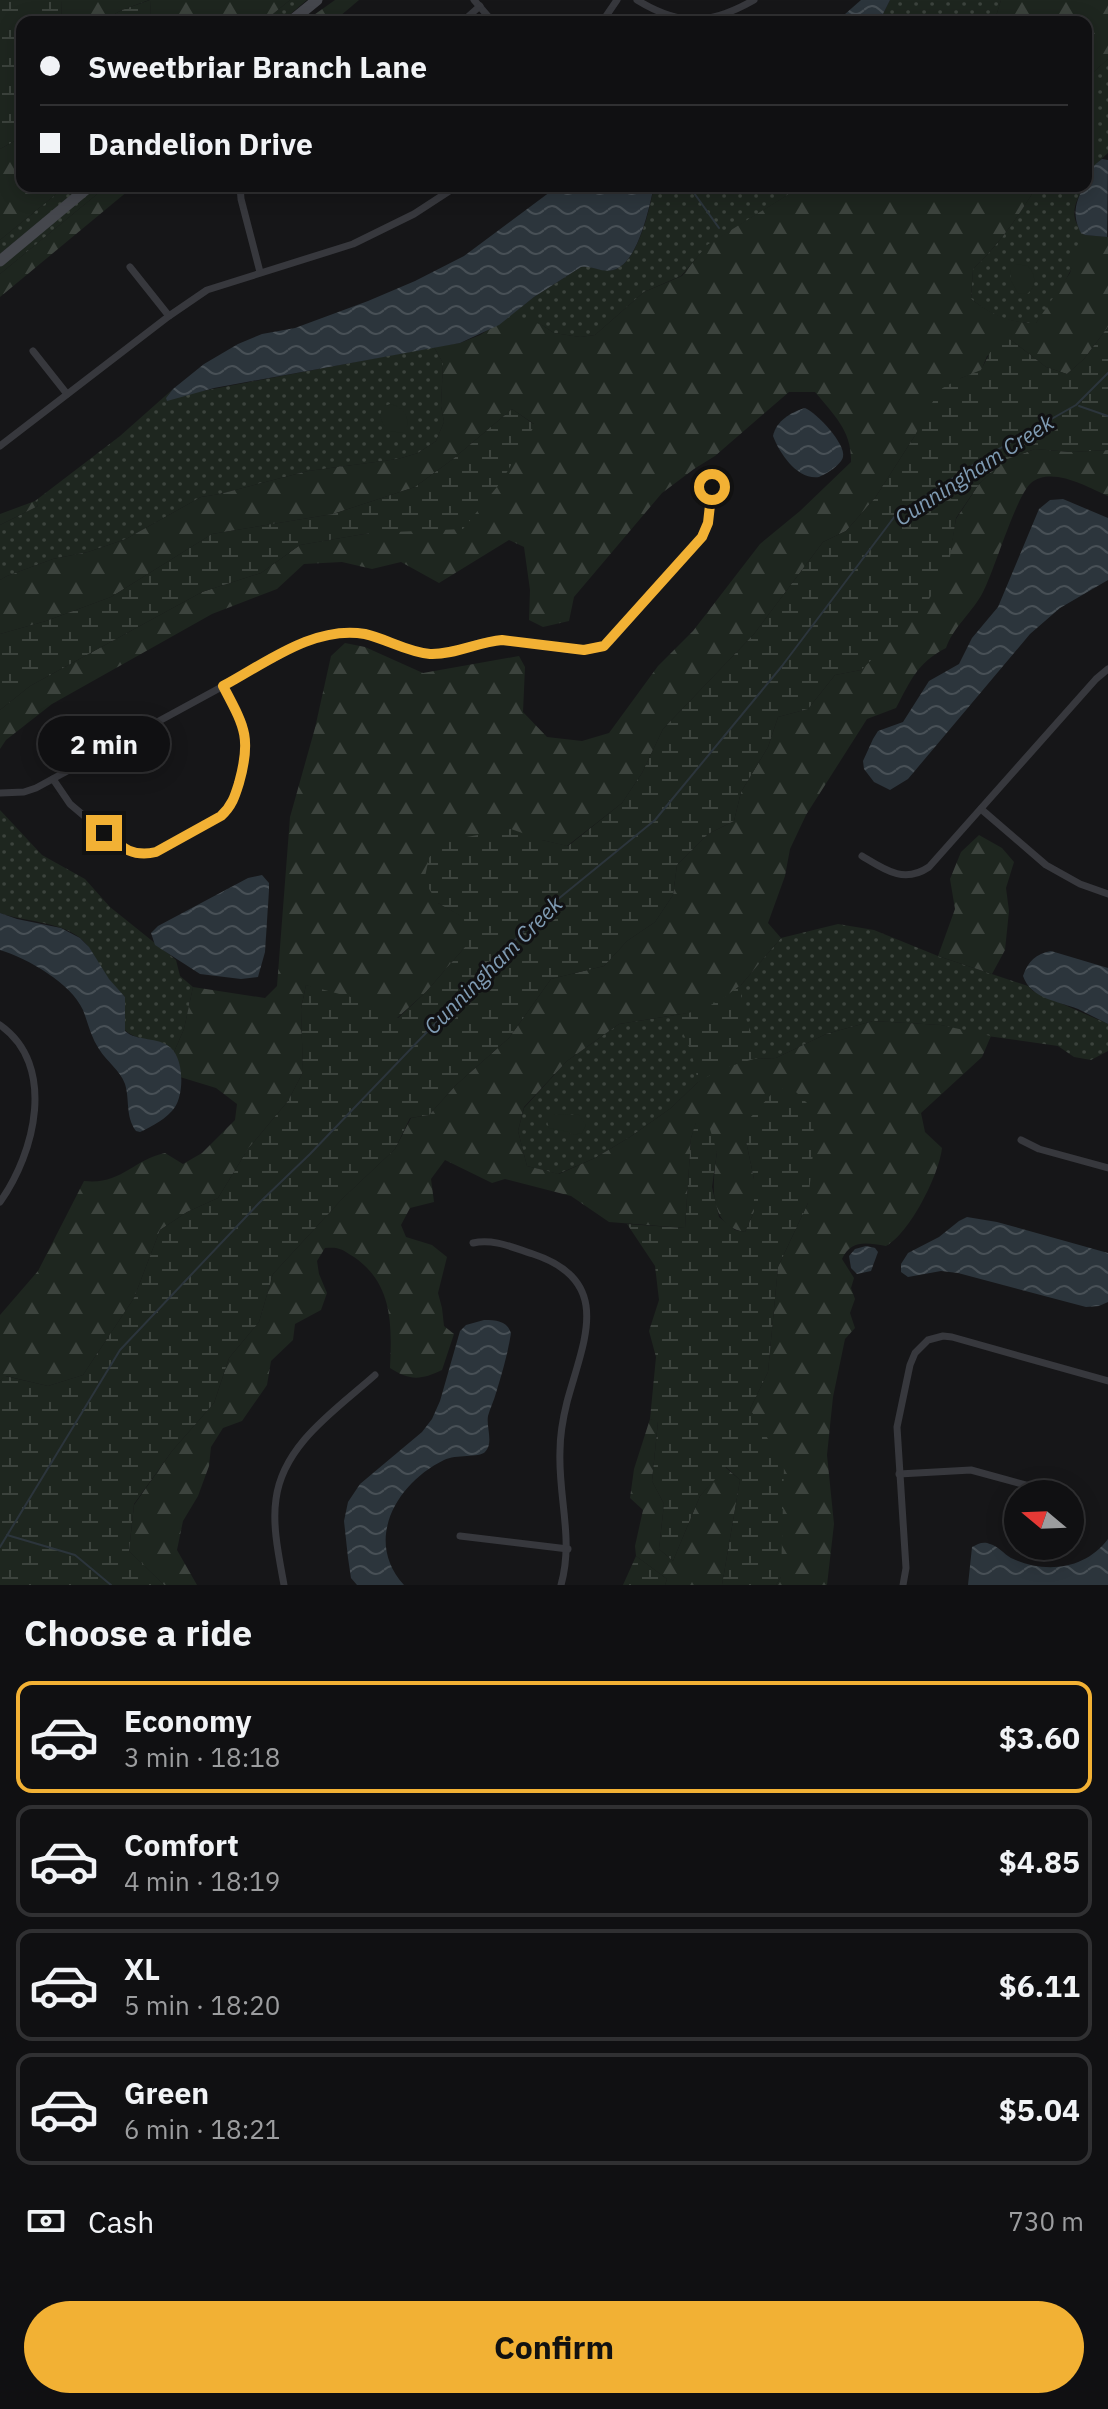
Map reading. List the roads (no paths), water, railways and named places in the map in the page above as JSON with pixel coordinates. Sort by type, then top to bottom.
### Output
[{"type":"street","points":[[297,16],[317,0]]},
{"type":"street","points":[[637,0],[665,16]]},
{"type":"street","points":[[710,16],[754,0]]},
{"type":"street","points":[[0,261],[83,192]]},
{"type":"street","points":[[240,192],[260,272]]},
{"type":"street","points":[[0,446],[191,299],[217,285],[371,236],[448,192]]},
{"type":"street","points":[[130,267],[169,316]]},
{"type":"street","points":[[33,351],[67,394]]},
{"type":"street","points":[[0,793],[24,792],[53,779],[304,642],[332,634],[361,633],[430,654],[502,640],[584,650],[598,648],[610,642],[702,537],[708,523],[712,487]]},
{"type":"street","points":[[862,856],[898,875],[914,874],[929,867],[1108,669]]},
{"type":"street","points":[[53,779],[70,804],[122,848],[136,854],[156,852],[221,816],[235,797],[246,752],[243,724],[223,686]]},
{"type":"street","points":[[981,809],[1046,865],[1080,884],[1108,894]]},
{"type":"street","points":[[0,1025],[23,1048],[31,1065],[35,1089],[34,1112],[25,1152],[0,1202]]},
{"type":"street","points":[[1021,1140],[1039,1149],[1108,1168]]},
{"type":"street","points":[[473,1243],[490,1241],[552,1261],[575,1280],[584,1298],[588,1319],[586,1339],[561,1433],[560,1474],[568,1549],[561,1585]]},
{"type":"street","points":[[903,1585],[906,1568],[897,1427],[910,1365],[915,1353],[928,1340],[952,1337],[1108,1381]]},
{"type":"street","points":[[284,1585],[275,1515],[281,1477],[304,1439],[375,1375]]},
{"type":"street","points":[[899,1474],[971,1470],[1008,1480]]},
{"type":"street","points":[[460,1536],[568,1549]]},
{"type":"water","points":[[861,0],[890,0],[882,16],[843,16]]},
{"type":"water","points":[[1102,159],[1108,160],[1107,237],[1085,235],[1078,227],[1078,198],[1081,192],[1092,192],[1093,167]]},
{"type":"water","points":[[550,192],[653,192],[636,247],[622,266],[609,271],[581,267],[534,297],[499,325],[460,343],[214,388],[167,401],[173,389],[204,364],[238,344],[262,334],[295,328],[368,301],[464,256]]},
{"type":"water","points":[[805,408],[830,430],[843,451],[839,463],[819,477],[811,477],[797,470],[785,458],[773,436],[785,418]]},
{"type":"water","points":[[1063,499],[1108,518],[1108,580],[1060,608],[1030,634],[908,779],[890,790],[874,782],[864,769],[863,761],[878,731],[903,722],[929,681],[959,664],[972,638],[998,607],[1039,509],[1050,500]]},
{"type":"water","points":[[262,875],[269,883],[269,890],[265,952],[258,977],[241,979],[200,974],[155,945],[151,933],[158,926],[248,878]]},
{"type":"water","points":[[0,913],[61,928],[80,938],[125,997],[125,1031],[135,1037],[166,1044],[175,1053],[181,1085],[175,1107],[164,1118],[140,1132],[136,1131],[130,1120],[123,1079],[96,1044],[77,1000],[47,973],[0,950]]},
{"type":"water","points":[[1051,951],[1108,968],[1108,1024],[1046,998],[1027,984],[1023,976],[1027,966],[1037,956]]},
{"type":"water","points":[[967,1217],[997,1222],[1108,1253],[1108,1302],[1086,1307],[958,1273],[941,1271],[908,1277],[901,1272],[901,1264],[908,1253],[939,1237]]},
{"type":"water","points":[[866,1246],[878,1252],[871,1271],[857,1274],[851,1268],[849,1256],[855,1249]]},
{"type":"water","points":[[484,1320],[501,1322],[511,1333],[503,1371],[488,1416],[488,1448],[482,1454],[444,1460],[427,1470],[400,1498],[386,1532],[386,1550],[392,1568],[404,1585],[357,1585],[351,1578],[348,1558],[344,1521],[348,1502],[360,1484],[422,1432],[432,1419],[460,1331],[466,1325]]},
{"type":"water","points":[[1108,1539],[1108,1585],[968,1585],[972,1547],[978,1544],[993,1545],[1004,1553],[1004,1560],[1050,1567],[1076,1563],[1099,1549]]},
{"type":"waterway","points":[[693,192],[719,228]]},
{"type":"waterway","name":"Cunningham Creek","points":[[0,1547],[120,1350],[541,913],[655,820],[782,666],[895,516],[990,454],[1076,405],[1108,373]]},
{"type":"waterway","points":[[1079,406],[1108,416]]},
{"type":"waterway","points":[[7,1535],[75,1555],[111,1585]]}]
